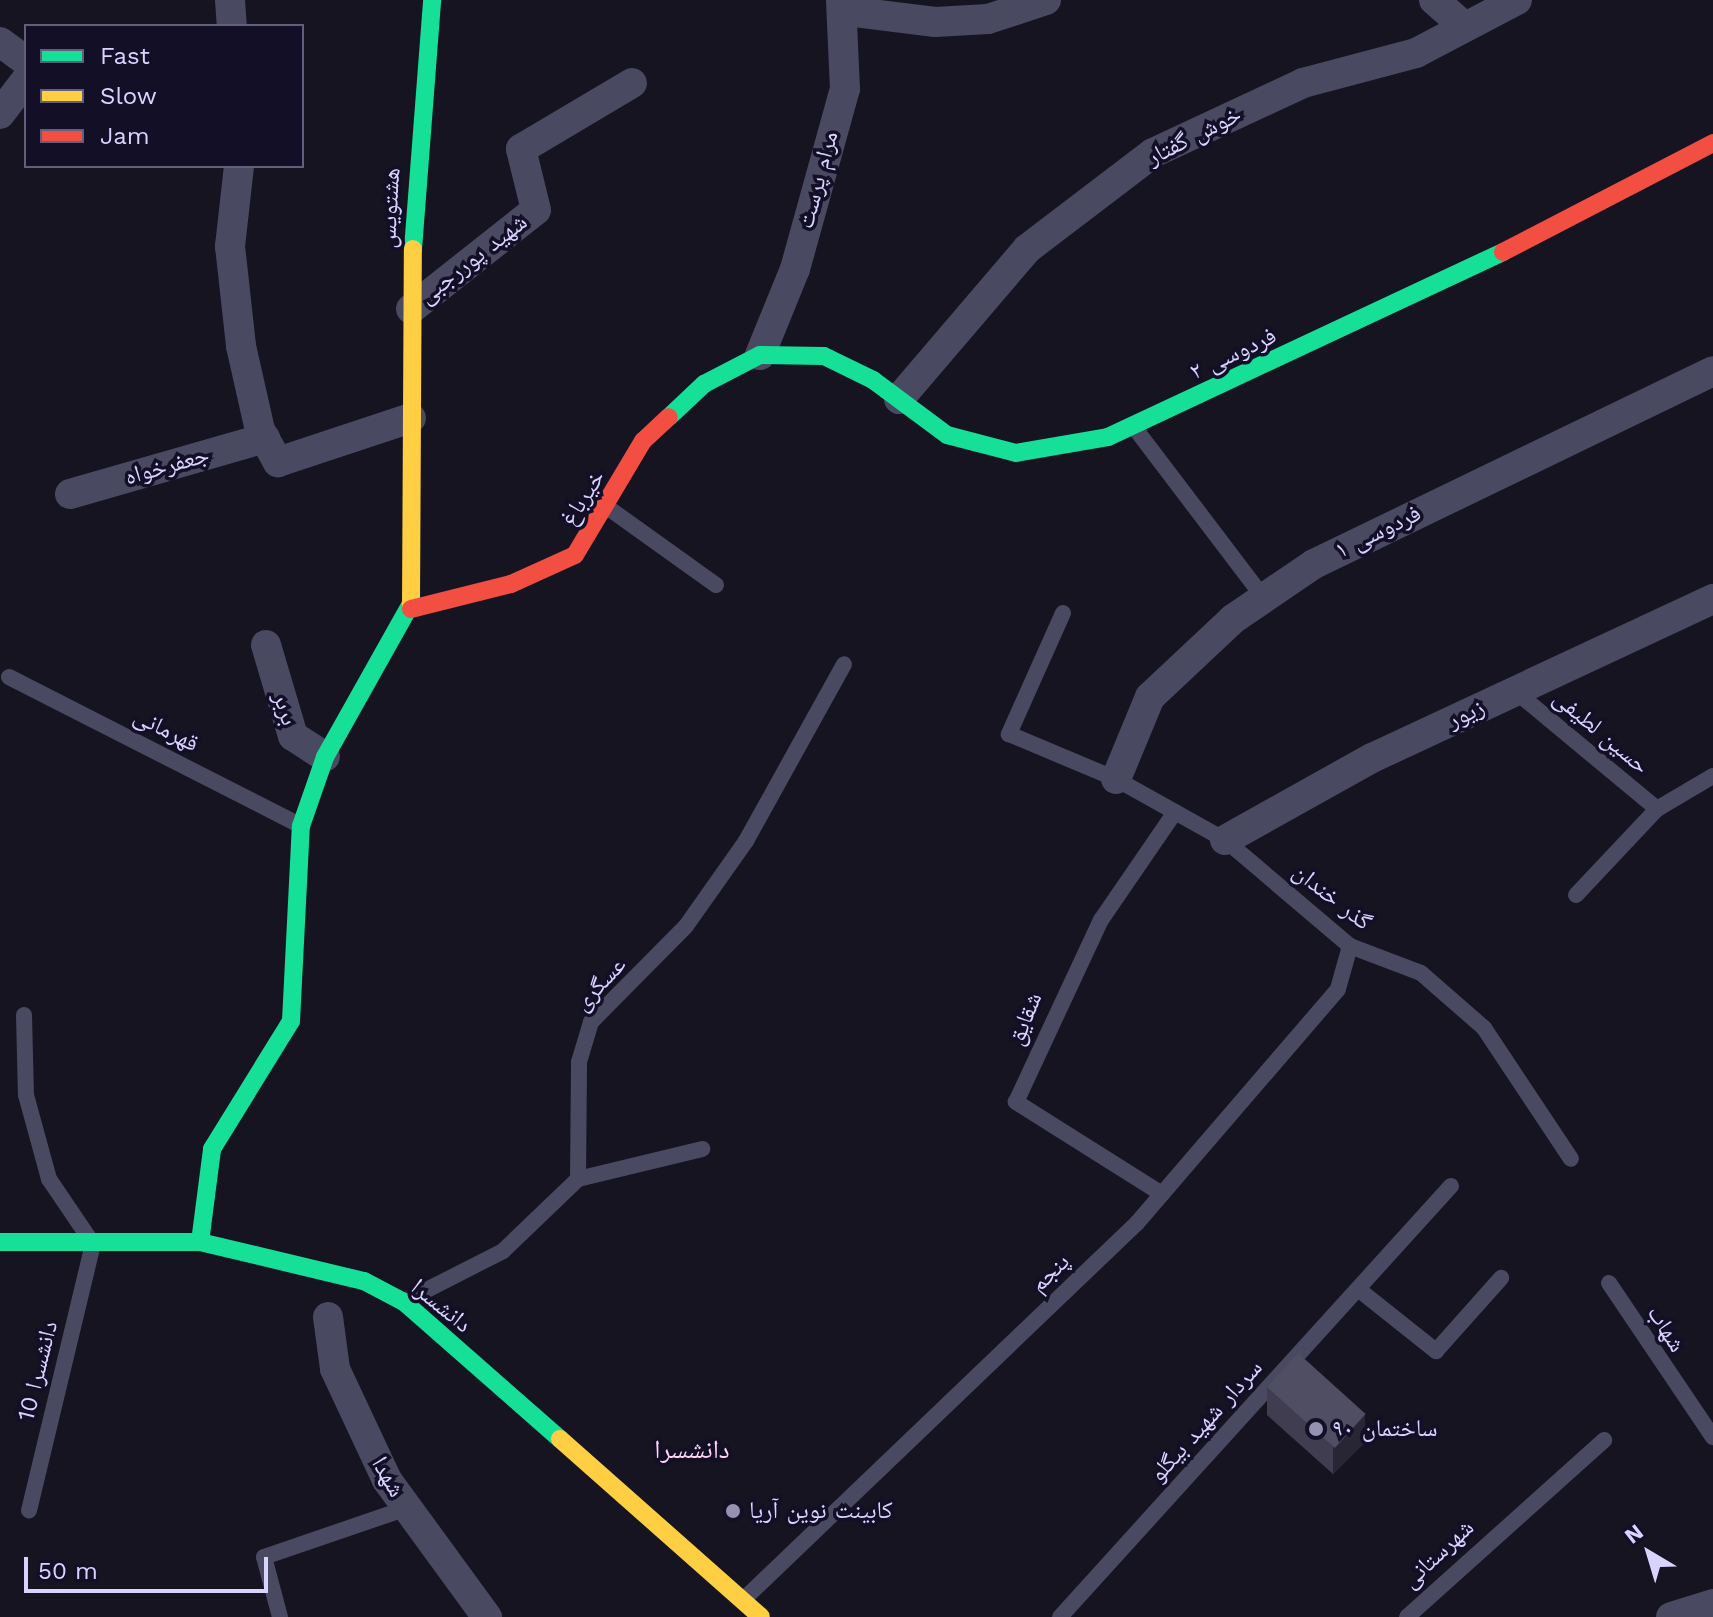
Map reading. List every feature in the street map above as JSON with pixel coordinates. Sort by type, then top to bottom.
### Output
[{"type":"street","points":[[230,0],[232,24]]},
{"type":"street","name":"هشتویس","points":[[411,609],[413,184],[432,0]]},
{"type":"street","points":[[844,5],[935,22],[987,9],[1046,0]]},
{"type":"street","points":[[1434,0],[1465,27]]},
{"type":"street","name":"خوش گفتار","points":[[899,399],[1027,249],[1153,153],[1303,83],[1416,53],[1517,0]]},
{"type":"street","name":"مرام پرست","points":[[760,355],[795,269],[845,89],[844,5]]},
{"type":"street","points":[[0,42],[24,60]]},
{"type":"street","points":[[0,114],[24,83]]},
{"type":"street","name":"شهید پوررجبی","points":[[411,309],[536,210],[521,149],[632,83]]},
{"type":"street","name":"فردوسی ۲","points":[[760,355],[824,356],[899,399],[947,435],[1016,453],[1133,425],[1563,224],[1713,143]]},
{"type":"street","points":[[239,168],[230,246],[241,346],[265,438],[278,462],[411,418]]},
{"type":"street","name":"خیرباغ","points":[[411,609],[511,584],[575,555],[607,507],[643,441],[704,384],[760,355]]},
{"type":"street","name":"فردوسی ۱","points":[[1116,779],[1150,697],[1264,598],[1314,564],[1713,371]]},
{"type":"street","name":"جعفرخواه","points":[[70,494],[265,438]]},
{"type":"street","name":"زیور","points":[[1225,840],[1372,758],[1713,599]]},
{"type":"street","points":[[200,1242],[212,1149],[291,1021],[301,826],[325,757],[411,609]]},
{"type":"street","name":"بربر","points":[[266,645],[293,736],[325,757]]},
{"type":"street","name":"دانشسرا","points":[[0,1242],[200,1242],[364,1281],[404,1302],[761,1617]]},
{"type":"street","name":"شهدا","points":[[328,1317],[335,1369],[407,1508],[487,1617]]},
{"type":"street","points":[[1671,1617],[1713,1604]]},
{"type":"lane","points":[[1133,425],[1264,598]]},
{"type":"lane","points":[[607,507],[716,585]]},
{"type":"lane","name":"گذر خندان","points":[[1063,613],[1009,734],[1116,779],[1225,840],[1350,946],[1421,973],[1484,1028],[1571,1159]]},
{"type":"lane","name":"عسگری","points":[[578,1179],[579,1062],[591,1022],[675,941],[712,889],[844,664]]},
{"type":"lane","name":"قهرمانی","points":[[9,677],[301,826]]},
{"type":"lane","name":"حسین لطیفی","points":[[1515,691],[1657,809]]},
{"type":"lane","points":[[1576,895],[1657,809],[1713,776]]},
{"type":"lane","name":"شقایق","points":[[1162,1194],[1016,1102],[1101,920],[1175,812]]},
{"type":"lane","name":"پنجم","points":[[741,1601],[1162,1194],[1338,989],[1350,946]]},
{"type":"lane","points":[[24,1015],[26,1095],[49,1179],[93,1244]]},
{"type":"lane","points":[[404,1302],[503,1251],[578,1179],[702,1149]]},
{"type":"lane","name":"سردار شهید بیگلو","points":[[1060,1617],[1451,1186]]},
{"type":"lane","name":"دانشسرا 10","points":[[29,1510],[93,1244]]},
{"type":"lane","points":[[1358,1289],[1436,1351],[1501,1278]]},
{"type":"lane","name":"شهاب","points":[[1609,1283],[1713,1437]]},
{"type":"lane","name":"شهرستانی","points":[[1407,1617],[1502,1527],[1604,1440]]},
{"type":"lane","points":[[280,1617],[264,1557],[407,1508]]},
{"type":"building","points":[[1298,1353],[1366,1414],[1335,1448],[1267,1387]]},
{"type":"traffic: fast","points":[[413,249],[432,0]]},
{"type":"traffic: fast","points":[[669,417],[704,384],[760,355],[824,356],[873,380],[947,435],[1016,453],[1108,437],[1503,252]]},
{"type":"traffic: fast","points":[[200,1242],[212,1149],[291,1021],[301,826],[325,757],[411,604]]},
{"type":"traffic: fast","points":[[0,1242],[200,1242],[364,1281],[404,1302],[560,1439]]},
{"type":"traffic: slow","points":[[411,604],[413,249]]},
{"type":"traffic: slow","points":[[560,1439],[761,1617]]},
{"type":"traffic: jam","points":[[1503,252],[1713,143]]},
{"type":"traffic: jam","points":[[411,609],[511,584],[575,555],[643,441],[669,417]]},
{"type":"place","name":"ساختمان ۹۰","points":[[1316,1429]]},
{"type":"place","name":"کابینت نوین آریا","points":[[733,1511]]},
{"type":"district","name":"دانشسرا","points":[[692,1450]]}]
